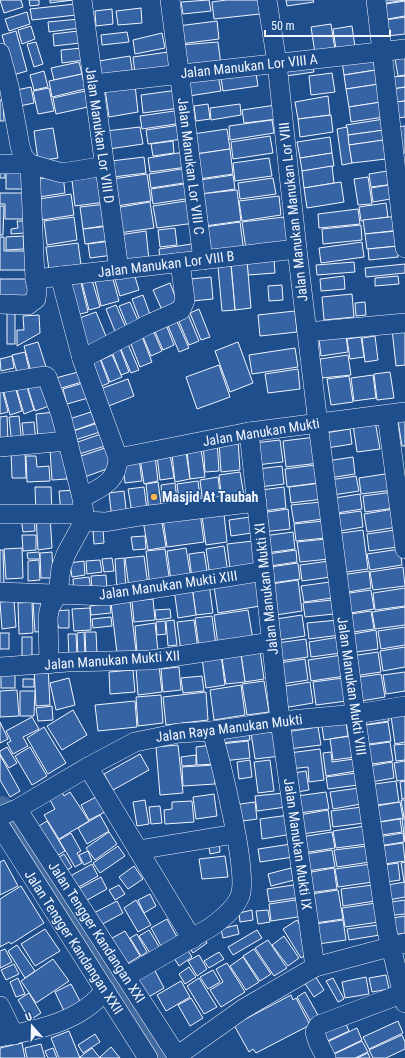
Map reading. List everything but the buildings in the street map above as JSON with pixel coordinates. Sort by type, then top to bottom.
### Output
[{"type":"street","name":"Jalan Manukan Lor VIII D","points":[[82,0],[119,270]]},
{"type":"street","name":"Jalan Manukan Lor VIII C","points":[[170,0],[203,260]]},
{"type":"street","name":"Jalan Manukan Manukan Lor VIII","points":[[267,0],[277,63],[296,249],[318,424]]},
{"type":"street","points":[[376,0],[405,248]]},
{"type":"street","name":"Jalan Manukan Lor VIII A","points":[[93,84],[405,49]]},
{"type":"street","points":[[0,54],[4,86],[20,146],[23,156],[30,164],[35,279],[37,289],[36,299],[33,303],[28,305],[0,304]]},
{"type":"street","points":[[0,164],[30,164],[62,173],[104,166]]},
{"type":"street","name":"Jalan Manukan Lor VIII B","points":[[35,279],[296,249]]},
{"type":"street","points":[[82,359],[147,325],[181,310],[185,300],[180,262]]},
{"type":"street","points":[[49,664],[48,617],[50,607],[58,594],[61,568],[84,511],[103,486],[116,474],[118,458],[82,359],[60,276]]},
{"type":"street","points":[[307,332],[405,323]]},
{"type":"street","points":[[0,383],[45,376],[49,382],[61,415],[84,511]]},
{"type":"street","points":[[396,414],[405,549]]},
{"type":"street","name":"Jalan Manukan Mukti","points":[[118,458],[250,432],[396,414]]},
{"type":"street","name":"Jalan Manukan Mukti VIII","points":[[318,424],[356,714],[398,946],[403,998]]},
{"type":"street","name":"Jalan Manukan Mukti XI","points":[[250,432],[280,721]]},
{"type":"street","points":[[0,447],[67,441]]},
{"type":"street","points":[[0,514],[84,511],[105,522],[141,516],[257,502]]},
{"type":"street","name":"Jalan Manukan Mukti XIII","points":[[0,592],[107,596],[264,571]]},
{"type":"street","name":"Jalan Manukan Mukti XII","points":[[0,667],[151,660],[272,642]]},
{"type":"street","name":"Jalan Raya Manukan Mukti","points":[[10,812],[134,742],[179,733],[212,731],[280,721],[356,714],[405,706]]},
{"type":"street","name":"Jalan Manukan Mukti IX","points":[[280,721],[316,967]]},
{"type":"street","points":[[126,977],[223,918],[237,902],[240,895],[239,860],[236,834],[212,731]]},
{"type":"street","points":[[88,767],[192,938]]},
{"type":"street","name":"Jalan Tengger Kandangan XXI","points":[[10,812],[126,977],[176,1057]]},
{"type":"street","name":"Jalan Tengger Kandangan XXII","points":[[0,826],[148,1058]]},
{"type":"street","points":[[138,850],[236,834]]},
{"type":"street","points":[[176,1057],[242,1009],[316,967],[398,946]]},
{"type":"street","points":[[0,1006],[7,1036],[43,1028],[73,1016],[90,1006],[105,990]]},
{"type":"street","points":[[326,1058],[315,1032],[319,1025],[403,998]]},
{"type":"waterway","points":[[0,811],[25,841],[48,885],[106,974],[128,997],[147,1024],[164,1055]]},
{"type":"place","name":"Masjid At Taubah","points":[[154,497]]}]
